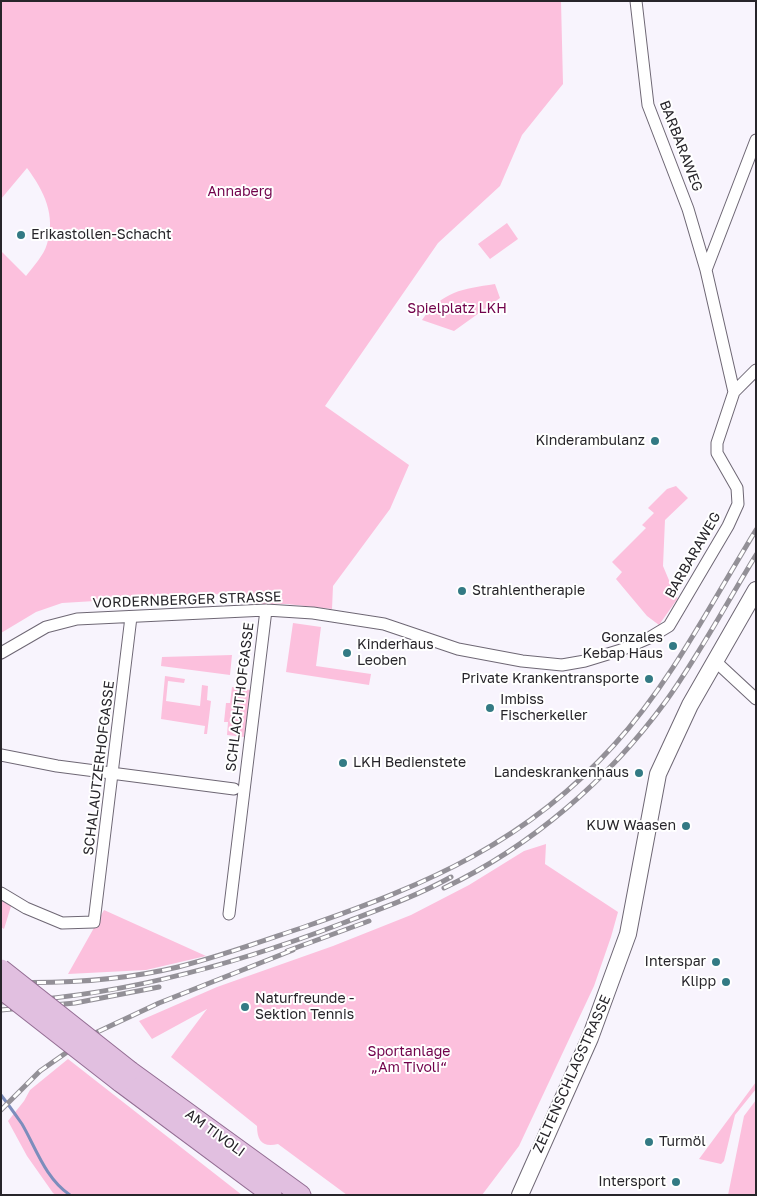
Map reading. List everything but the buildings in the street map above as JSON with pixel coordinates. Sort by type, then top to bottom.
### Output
[{"type":"main road","name":"ZELTENSCHLAGSTRASSE","points":[[520,1195],[590,1038],[628,934],[658,774],[673,736],[714,660],[756,590]]},
{"type":"main road","points":[[1,969],[125,1076]]},
{"type":"main road","points":[[1,989],[125,1076]]},
{"type":"main road","name":"AM TIVOLI","points":[[125,1076],[272,1195]]},
{"type":"main road","name":"AM TIVOLI","points":[[125,1076],[301,1195]]},
{"type":"street","name":"BARBARAWEG","points":[[636,1],[648,105],[688,209],[706,270],[734,392],[717,443],[718,453],[737,488],[738,504],[728,526],[669,626]]},
{"type":"street","points":[[706,270],[756,140]]},
{"type":"street","points":[[734,392],[756,370]]},
{"type":"street","name":"VORDERNBERGER STRASSE","points":[[1,653],[46,627],[77,619],[266,610],[313,613],[384,624],[458,649],[544,664],[562,664],[592,659],[649,638],[669,626]]},
{"type":"street","name":"SCHLACHTHOFGASSE","points":[[229,914],[239,789],[266,610]]},
{"type":"street","name":"SCHALAUTZERHOFGASSE","points":[[1,893],[26,908],[62,923],[94,922],[131,616]]},
{"type":"street","points":[[714,660],[756,699]]},
{"type":"street","points":[[1,755],[57,766],[239,789]]},
{"type":"green space","name":"Annaberg","points":[[1,1],[561,1],[563,84],[522,135],[500,186],[438,243],[325,406],[409,465],[390,509],[333,586],[332,609],[287,604],[255,604],[255,596],[211,594],[62,603],[36,612],[1,633],[1,251],[26,276],[46,248],[50,223],[47,204],[39,186],[27,168],[1,199]]},
{"type":"green space","points":[[507,223],[518,239],[490,259],[478,244]]},
{"type":"green space","name":"Spielplatz LKH","points":[[495,284],[500,298],[454,331],[422,320],[438,303],[454,293]]},
{"type":"green space","points":[[676,486],[688,498],[665,520],[663,566],[678,598],[659,625],[647,616],[616,579],[622,572],[612,562],[646,528],[642,525],[654,513],[648,508],[667,489]]},
{"type":"green space","points":[[293,623],[321,627],[316,666],[371,674],[369,685],[286,672]]},
{"type":"green space","points":[[232,655],[230,675],[161,666],[162,657]]},
{"type":"green space","points":[[165,676],[185,679],[184,683],[168,681],[166,701],[200,706],[202,685],[208,686],[207,700],[211,701],[207,734],[204,734],[205,726],[161,719]]},
{"type":"green space","points":[[232,687],[251,690],[244,737],[227,735],[228,722],[224,722],[226,703],[230,703]]},
{"type":"green space","name":"Sportanlage „Am Tivoli“","points":[[546,844],[545,864],[618,912],[594,986],[519,1146],[482,1195],[347,1195],[278,1144],[268,1145],[262,1142],[258,1136],[257,1126],[171,1057],[207,1009],[152,1039],[139,1021],[217,987],[333,946],[411,915],[469,885],[524,851]]},
{"type":"green space","points":[[1,898],[12,903],[4,929],[1,927]]},
{"type":"green space","points":[[104,910],[206,956],[146,970],[68,974]]},
{"type":"green space","points":[[68,1059],[242,1195],[56,1195],[53,1193],[27,1156],[8,1121],[30,1090]]},
{"type":"green space","points":[[756,1082],[756,1089],[735,1115],[724,1161],[721,1164],[699,1159]]},
{"type":"green space","points":[[756,1100],[756,1195],[728,1195],[744,1116]]},
{"type":"waterway","points":[[1,1095],[22,1124],[54,1180],[70,1195]]},
{"type":"railway","points":[[1,982],[90,981],[134,976],[194,963],[307,926],[394,894],[435,876],[510,834],[581,779],[635,720],[673,668],[756,530]]},
{"type":"railway","points":[[444,888],[508,852],[538,831],[567,808],[620,757],[644,730],[678,684],[756,555]]},
{"type":"railway","points":[[1,1002],[45,999],[132,986],[218,965],[371,913],[451,877]]},
{"type":"railway","points":[[287,951],[369,921]]},
{"type":"railway","points":[[1,1110],[40,1071],[93,1034],[159,1003],[293,950]]},
{"type":"railway","points":[[1,1010],[75,1003],[159,987]]},
{"type":"place","name":"Erikastollen-Schacht","points":[[21,235]]},
{"type":"place","name":"Kinderambulanz","points":[[655,441]]},
{"type":"place","name":"Strahlentherapie","points":[[462,591]]},
{"type":"place","name":"Gonzales Kebap Haus","points":[[673,646]]},
{"type":"place","name":"Kinderhaus Leoben","points":[[347,653]]},
{"type":"place","name":"Private Krankentransporte","points":[[649,679]]},
{"type":"place","name":"Imbiss Fischerkeller","points":[[490,708]]},
{"type":"place","name":"LKH Bedienstete","points":[[343,763]]},
{"type":"place","name":"Landeskrankenhaus","points":[[639,773]]},
{"type":"place","name":"KUW Waasen","points":[[686,826]]},
{"type":"place","name":"Interspar","points":[[716,962]]},
{"type":"place","name":"Klipp","points":[[726,982]]},
{"type":"place","name":"Naturfreunde - Sektion Tennis","points":[[245,1007]]},
{"type":"place","name":"Turmöl","points":[[649,1142]]},
{"type":"place","name":"Intersport","points":[[676,1182]]}]
